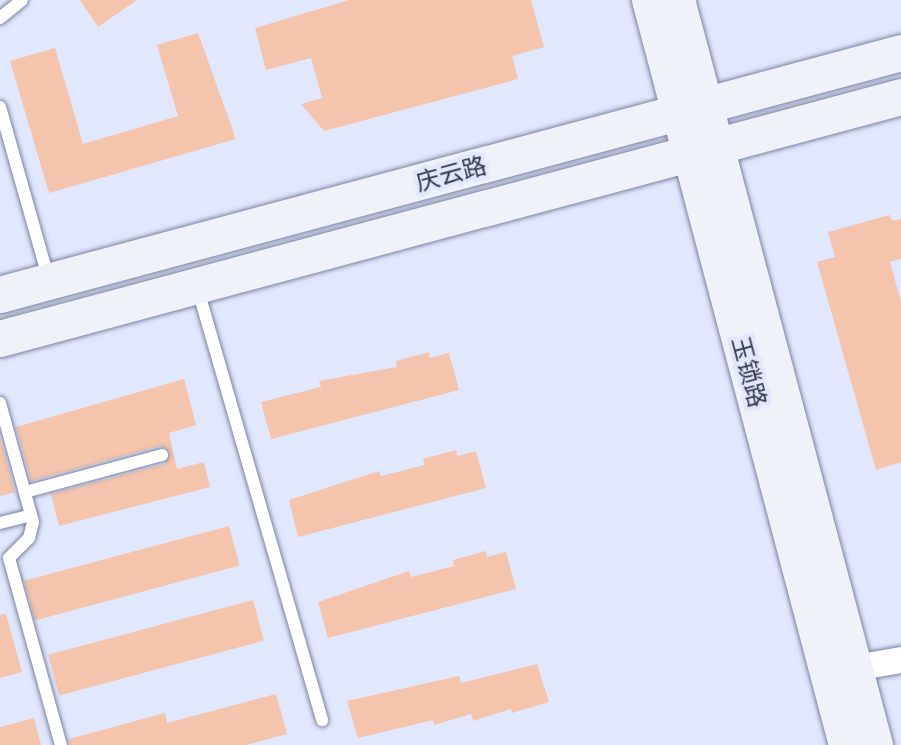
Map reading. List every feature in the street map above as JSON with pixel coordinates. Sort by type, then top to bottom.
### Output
[{"type":"main road","name":"玉锁路","points":[[650,0],[692,109],[875,745]]},
{"type":"main road","name":"玉锁路","points":[[677,0],[692,109]]},
{"type":"main road","name":"庆云路","points":[[0,295],[901,53]]},
{"type":"main road","name":"庆云路","points":[[0,339],[901,97]]},
{"type":"main road","name":"玉锁路","points":[[704,150],[847,745]]},
{"type":"street","points":[[855,668],[901,660]]},
{"type":"lane","points":[[0,18],[22,0]]},
{"type":"lane","points":[[0,107],[49,282]]},
{"type":"lane","points":[[197,286],[322,721]]},
{"type":"lane","points":[[0,403],[31,515],[29,538],[9,558],[61,745]]},
{"type":"lane","points":[[25,492],[162,455]]},
{"type":"lane","points":[[0,523],[31,515]]},
{"type":"building","points":[[80,0],[137,0],[98,27]]},
{"type":"building","points":[[349,0],[531,0],[544,47],[512,56],[518,79],[324,131],[301,104],[322,98],[311,58],[266,70],[255,28]]},
{"type":"building","points":[[198,33],[236,139],[49,193],[10,61],[55,48],[83,144],[178,116],[157,45]]},
{"type":"building","points":[[890,215],[892,221],[901,219],[901,259],[890,262],[901,302],[901,462],[876,470],[817,262],[835,257],[828,232]]},
{"type":"building","points":[[429,352],[430,358],[449,353],[459,390],[271,439],[261,402],[321,387],[319,381],[397,367],[396,361]]},
{"type":"building","points":[[184,379],[196,425],[169,433],[177,469],[204,462],[210,487],[59,526],[51,494],[164,464],[170,452],[160,446],[31,481],[16,427]]},
{"type":"building","points":[[0,437],[15,492],[0,496]]},
{"type":"building","points":[[456,450],[457,456],[476,451],[486,488],[298,537],[289,500],[379,471],[381,476],[425,465],[423,459]]},
{"type":"building","points":[[229,526],[240,566],[35,620],[24,581]]},
{"type":"building","points":[[486,551],[487,557],[506,552],[516,589],[328,638],[318,602],[409,571],[411,577],[454,566],[453,560]]},
{"type":"building","points":[[253,600],[264,641],[59,695],[48,655]]},
{"type":"building","points":[[6,614],[22,672],[0,678],[0,615]]},
{"type":"building","points":[[537,664],[549,702],[512,713],[511,709],[473,721],[471,714],[434,725],[433,720],[358,738],[347,701],[459,676],[461,683]]},
{"type":"building","points":[[276,694],[287,734],[246,745],[70,745],[69,739],[165,713],[167,723]]},
{"type":"building","points":[[34,718],[41,745],[0,745],[0,727]]}]
